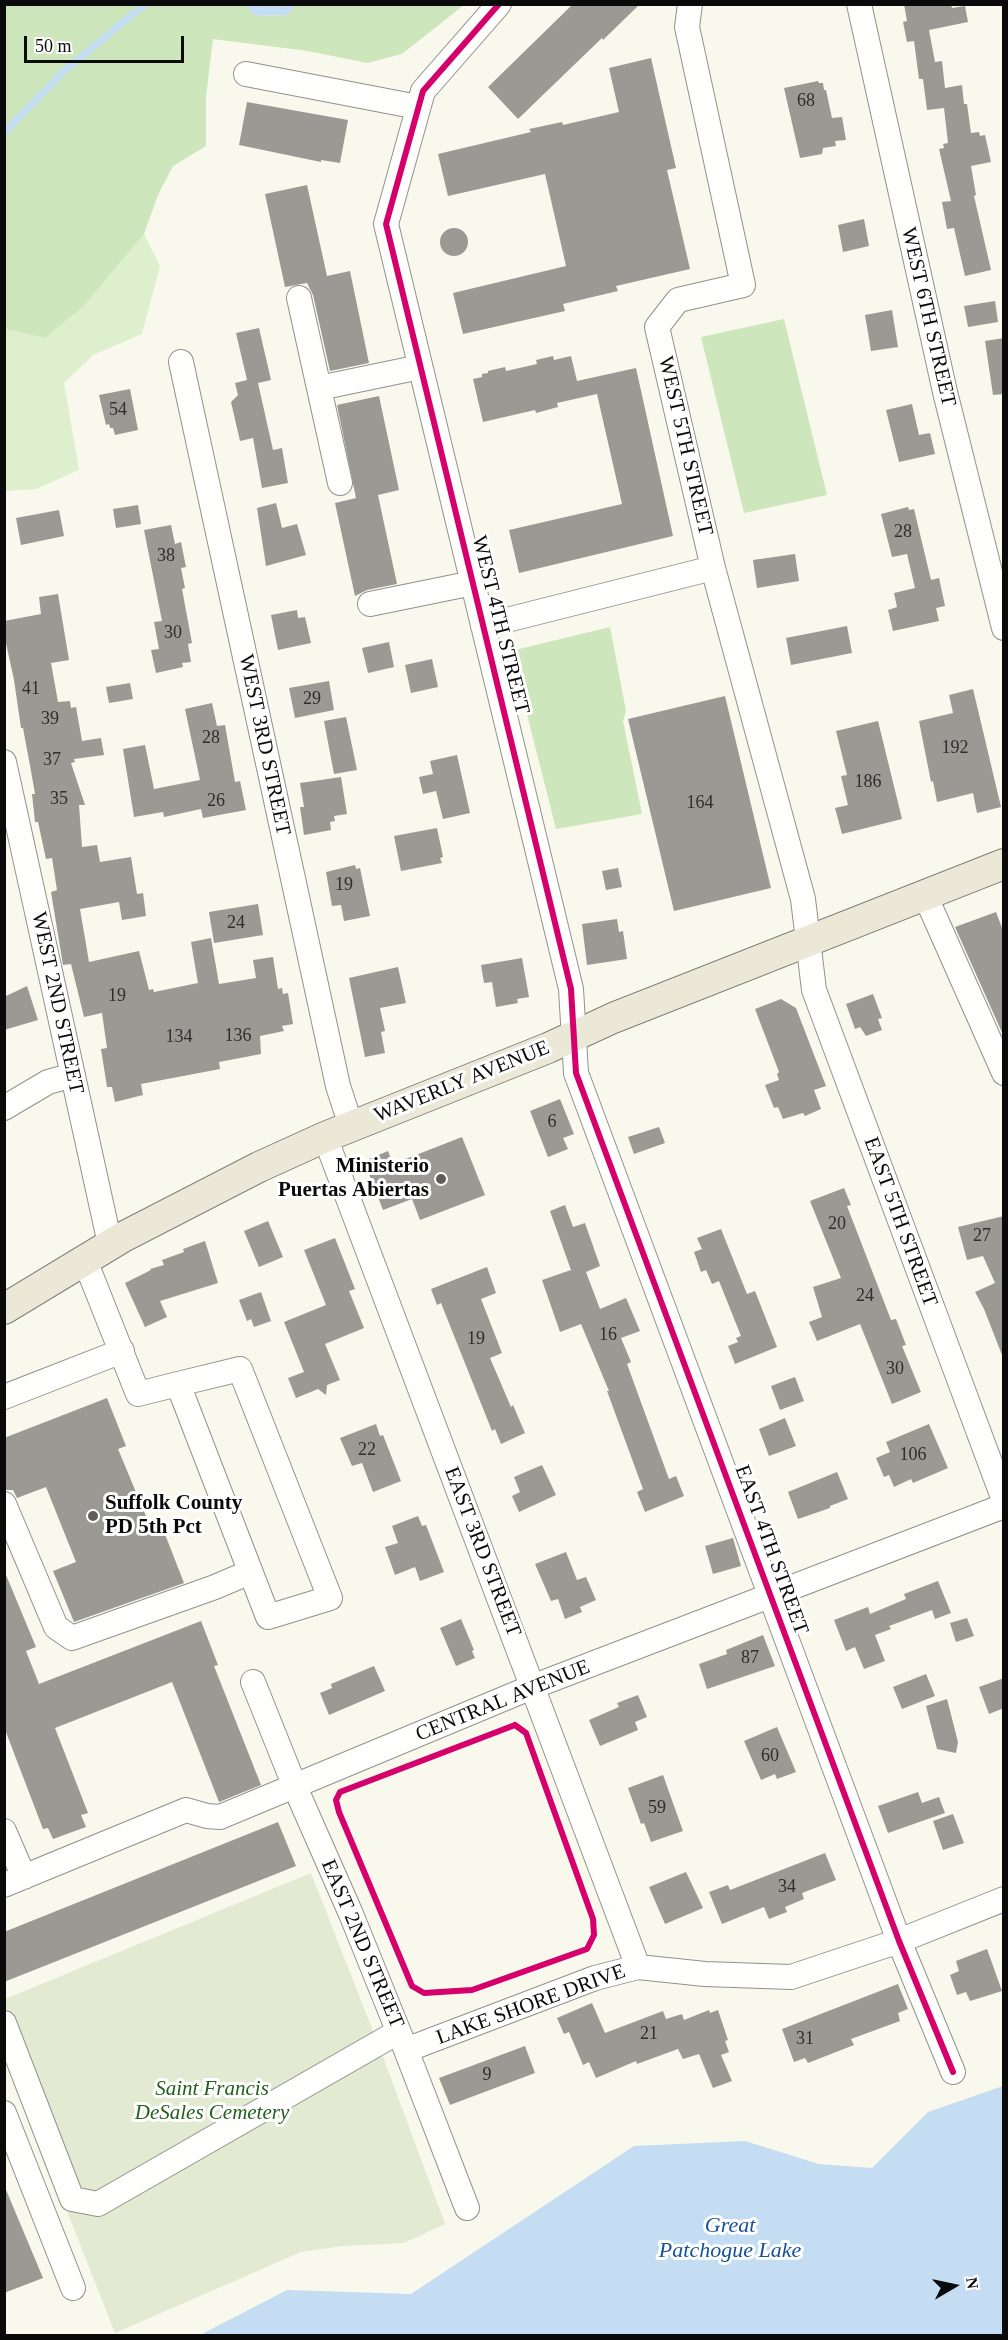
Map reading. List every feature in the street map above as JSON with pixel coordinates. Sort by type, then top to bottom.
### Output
[{"type":"main road","name":"WAVERLY AVENUE","points":[[4,1309],[84,1258],[259,1167],[338,1132],[575,1035],[1004,864]]},
{"type":"street","points":[[246,74],[418,107],[423,91],[499,4]]},
{"type":"street","name":"WEST 5TH STREET","points":[[690,4],[687,27],[743,285],[678,300],[657,327],[713,568],[803,899],[808,941]]},
{"type":"street","name":"WEST 6TH STREET","points":[[859,4],[945,392],[1004,628]]},
{"type":"street","name":"WEST 4TH STREET","points":[[418,107],[386,224],[571,989],[575,1035]]},
{"type":"street","points":[[299,298],[340,483]]},
{"type":"street","name":"WEST 3RD STREET","points":[[182,362],[338,1086],[338,1132]]},
{"type":"street","points":[[319,388],[420,367]]},
{"type":"street","points":[[483,626],[713,568]]},
{"type":"street","points":[[370,604],[473,583]]},
{"type":"street","name":"WEST 2ND STREET","points":[[4,762],[110,1244]]},
{"type":"street","points":[[925,895],[1004,1073]]},
{"type":"street","name":"EAST 5TH STREET","points":[[808,941],[814,990],[1004,1500]]},
{"type":"street","name":"EAST 4TH STREET","points":[[575,1035],[576,1073],[579,1083],[899,1941],[953,2072]]},
{"type":"street","points":[[4,1108],[48,1082],[73,1075]]},
{"type":"street","name":"EAST 3RD STREET","points":[[338,1132],[532,1687],[638,1967]]},
{"type":"street","points":[[84,1258],[138,1394],[178,1384],[240,1369],[330,1598],[268,1617],[178,1384]]},
{"type":"street","points":[[4,1397],[122,1351]]},
{"type":"street","points":[[4,1504],[56,1627],[72,1638],[215,1587],[250,1572]]},
{"type":"street","name":"CENTRAL AVENUE","points":[[14,1881],[186,1810],[220,1817],[532,1687],[1004,1506]]},
{"type":"street","name":"EAST 2ND STREET","points":[[253,1682],[295,1787],[351,1914],[467,2208]]},
{"type":"street","points":[[4,1831],[14,1881]]},
{"type":"street","name":"LAKE SHORE DRIVE","points":[[4,2023],[72,2199],[98,2204],[402,2041],[595,1978],[638,1967],[705,1974],[791,1977],[899,1941],[1004,1899]]},
{"type":"street","points":[[4,2113],[74,2288]]},
{"type":"green space","points":[[246,4],[255,16],[288,15],[295,5],[464,5],[402,54],[367,63],[308,51],[213,39],[206,97],[206,146],[173,166],[158,195],[144,234],[83,307],[45,338],[5,329],[5,5]]},
{"type":"green space","points":[[144,234],[160,266],[142,334],[93,355],[64,383],[79,470],[36,489],[5,491],[5,329],[45,338],[83,307]]},
{"type":"green space","points":[[784,319],[827,495],[744,513],[701,337]]},
{"type":"green space","points":[[610,627],[626,711],[623,721],[642,814],[556,829],[511,651]]},
{"type":"green space","name":"Saint Francis DeSales Cemetery","points":[[311,1873],[445,2224],[404,2243],[343,2246],[301,2252],[115,2333],[5,2054],[5,1999]]},
{"type":"water","points":[[246,5],[295,5],[288,15],[255,16]]},
{"type":"water","name":"Great Patchogue Lake","points":[[1003,2086],[1003,2335],[200,2335],[287,2290],[411,2294],[634,2146],[745,2141],[819,2164],[872,2168],[928,2112]]},
{"type":"building","points":[[573,4],[640,4],[518,119],[488,87]]},
{"type":"building","points":[[904,4],[951,4],[952,8],[965,6],[968,22],[929,30],[935,62],[942,61],[945,88],[962,85],[971,133],[979,132],[980,136],[985,135],[991,162],[971,166],[976,195],[974,196],[991,270],[965,276],[954,228],[947,229],[942,202],[951,201],[939,149],[944,148],[943,144],[948,143],[944,108],[927,110],[923,79],[919,79],[914,41],[907,42],[903,22],[907,21]]},
{"type":"building","points":[[651,58],[676,168],[667,170],[690,269],[616,286],[618,291],[563,304],[565,311],[463,334],[453,293],[566,266],[545,174],[448,196],[438,154],[531,132],[529,129],[562,122],[563,125],[619,112],[609,68]]},
{"type":"building","points":[[818,81],[823,83],[824,90],[826,90],[832,118],[842,117],[846,140],[835,141],[836,146],[823,148],[822,154],[800,158],[784,88]]},
{"type":"building","points":[[247,102],[348,120],[340,163],[321,160],[321,162],[239,145]]},
{"type":"building","points":[[307,185],[327,276],[350,271],[369,363],[330,371],[313,295],[307,283],[285,287],[265,194]]},
{"type":"building","points":[[864,219],[869,246],[843,252],[838,225]]},
{"type":"building","points":[[454,228],[464,232],[468,242],[464,252],[454,256],[444,252],[440,242],[444,232]]},
{"type":"building","points":[[995,301],[998,322],[968,327],[964,306]]},
{"type":"building","points":[[892,310],[898,347],[871,351],[865,315]]},
{"type":"building","points":[[259,328],[271,380],[258,383],[273,450],[282,448],[288,483],[262,488],[253,438],[240,441],[231,402],[238,395],[235,383],[247,380],[236,333]]},
{"type":"building","points":[[1004,338],[1004,394],[993,395],[985,341]]},
{"type":"building","points":[[553,356],[554,360],[571,356],[577,381],[636,368],[673,536],[519,573],[509,530],[622,504],[597,394],[557,403],[558,407],[536,413],[535,410],[483,422],[473,379],[482,377],[482,374],[488,371],[505,367],[506,371],[537,364],[536,360]]},
{"type":"building","points":[[130,389],[138,430],[115,435],[113,428],[110,428],[109,424],[106,425],[99,395]]},
{"type":"building","points":[[379,396],[399,490],[378,495],[397,584],[367,590],[355,596],[335,503],[356,498],[337,405]]},
{"type":"building","points":[[912,404],[919,435],[930,433],[935,454],[899,462],[886,410]]},
{"type":"building","points":[[276,503],[282,528],[297,524],[306,555],[266,566],[257,508]]},
{"type":"building","points":[[138,505],[141,524],[116,528],[113,509]]},
{"type":"building","points":[[908,507],[909,510],[914,509],[931,580],[939,578],[945,606],[936,608],[939,621],[893,631],[888,610],[897,607],[894,593],[915,588],[907,554],[892,557],[881,514]]},
{"type":"building","points":[[59,510],[64,536],[21,545],[16,518]]},
{"type":"building","points":[[171,525],[175,544],[181,542],[186,567],[181,568],[185,588],[182,589],[192,643],[188,644],[191,662],[182,663],[183,667],[156,673],[151,650],[159,649],[154,622],[162,621],[144,530]]},
{"type":"building","points":[[795,554],[799,581],[757,588],[753,560]]},
{"type":"building","points":[[58,594],[69,660],[51,663],[58,702],[70,701],[71,708],[76,707],[82,741],[101,738],[104,755],[74,759],[75,762],[71,763],[85,805],[79,805],[82,847],[97,845],[100,862],[131,857],[137,894],[143,893],[146,916],[122,920],[119,902],[80,909],[89,962],[139,951],[149,990],[153,989],[154,992],[198,983],[191,942],[211,938],[219,984],[256,978],[253,960],[273,957],[278,989],[282,988],[283,994],[288,993],[293,1024],[282,1026],[284,1031],[260,1036],[261,1054],[219,1062],[220,1069],[141,1084],[143,1095],[115,1102],[112,1087],[107,1087],[101,1049],[107,1048],[102,1013],[84,1017],[71,964],[63,965],[51,892],[57,890],[52,858],[46,859],[38,822],[35,822],[32,794],[35,794],[4,634],[4,621],[41,614],[39,597]]},
{"type":"building","points":[[297,610],[298,618],[305,617],[311,643],[278,650],[271,615]]},
{"type":"building","points":[[847,626],[852,653],[791,665],[786,638]]},
{"type":"building","points":[[389,642],[394,667],[368,673],[362,648]]},
{"type":"building","points":[[432,659],[438,687],[411,693],[405,665]]},
{"type":"building","points":[[329,681],[334,710],[295,718],[289,688]]},
{"type":"building","points":[[130,683],[133,699],[109,703],[106,687]]},
{"type":"building","points":[[973,689],[1001,807],[977,813],[973,793],[937,802],[919,721],[953,713],[949,695]]},
{"type":"building","points":[[725,696],[771,888],[674,911],[628,719]]},
{"type":"building","points":[[212,703],[217,726],[225,725],[235,782],[240,781],[246,810],[203,818],[201,809],[164,817],[163,812],[134,817],[123,749],[145,745],[154,789],[200,780],[185,709]]},
{"type":"building","points":[[346,717],[357,770],[334,774],[324,721]]},
{"type":"building","points":[[878,721],[902,819],[842,834],[835,808],[848,805],[841,776],[847,775],[836,731]]},
{"type":"building","points":[[457,755],[470,813],[443,819],[436,791],[423,794],[419,777],[433,774],[430,761]]},
{"type":"building","points":[[341,777],[347,814],[334,816],[335,821],[330,822],[331,830],[304,835],[300,807],[304,807],[300,783]]},
{"type":"building","points":[[437,828],[443,857],[440,858],[442,863],[401,871],[394,836]]},
{"type":"building","points":[[355,865],[356,869],[360,868],[370,916],[344,921],[341,905],[332,906],[326,872]]},
{"type":"building","points":[[618,868],[622,887],[606,890],[602,871]]},
{"type":"building","points":[[258,904],[263,935],[214,943],[209,912]]},
{"type":"building","points":[[996,912],[1004,933],[1004,1037],[955,927]]},
{"type":"building","points":[[617,919],[619,932],[623,931],[627,959],[587,965],[582,924]]},
{"type":"building","points":[[522,958],[529,997],[517,999],[518,1003],[496,1007],[492,982],[484,983],[481,965]]},
{"type":"building","points":[[398,967],[406,1003],[380,1008],[385,1031],[381,1032],[385,1053],[365,1057],[349,978]]},
{"type":"building","points":[[27,986],[38,1020],[4,1030],[4,997]]},
{"type":"building","points":[[873,994],[882,1018],[878,1019],[882,1030],[866,1036],[860,1027],[855,1029],[846,1004]]},
{"type":"building","points":[[781,999],[796,1008],[826,1086],[814,1090],[821,1109],[805,1116],[803,1113],[783,1119],[778,1107],[774,1108],[765,1085],[779,1080],[777,1074],[779,1072],[755,1009]]},
{"type":"building","points":[[560,1099],[574,1134],[563,1138],[568,1149],[548,1157],[530,1111]]},
{"type":"building","points":[[659,1127],[665,1143],[634,1154],[628,1137]]},
{"type":"building","name":"Ministerio Puertas Abiertas","points":[[462,1137],[485,1195],[420,1220],[412,1199],[383,1210],[364,1161],[388,1151],[393,1164]]},
{"type":"building","points":[[844,1188],[851,1205],[847,1206],[891,1320],[896,1319],[906,1345],[902,1346],[921,1392],[892,1404],[860,1324],[817,1341],[809,1322],[822,1317],[813,1287],[841,1278],[810,1201]]},
{"type":"building","points":[[565,1205],[573,1227],[585,1223],[600,1266],[586,1272],[600,1309],[626,1298],[640,1331],[621,1338],[631,1362],[627,1364],[669,1479],[676,1476],[684,1496],[645,1512],[637,1492],[643,1489],[607,1391],[609,1391],[581,1324],[560,1332],[542,1280],[571,1270],[550,1211]]},
{"type":"building","points":[[1004,1216],[1004,1355],[1002,1355],[975,1292],[995,1283],[983,1256],[967,1260],[958,1227]]},
{"type":"building","points":[[268,1221],[283,1257],[259,1267],[244,1231]]},
{"type":"building","points":[[721,1229],[747,1294],[755,1291],[777,1347],[735,1364],[728,1346],[738,1342],[736,1338],[741,1336],[719,1281],[712,1284],[706,1270],[701,1272],[694,1252],[702,1249],[697,1238]]},
{"type":"building","points":[[335,1238],[355,1289],[349,1291],[364,1328],[325,1344],[340,1380],[327,1385],[326,1395],[318,1389],[296,1398],[288,1378],[304,1372],[284,1322],[326,1305],[304,1250]]},
{"type":"building","points":[[205,1241],[218,1283],[160,1301],[167,1317],[145,1327],[125,1283],[150,1269],[164,1265],[162,1260]]},
{"type":"building","points":[[487,1267],[496,1293],[481,1299],[502,1353],[490,1358],[525,1433],[501,1444],[495,1429],[492,1431],[441,1303],[437,1305],[431,1289]]},
{"type":"building","points":[[261,1292],[271,1321],[254,1327],[251,1319],[247,1321],[239,1300]]},
{"type":"building","points":[[795,1377],[804,1401],[780,1410],[771,1386]]},
{"type":"building","name":"Suffolk County PD 5th Pct","points":[[107,1398],[126,1446],[118,1449],[153,1533],[163,1529],[184,1583],[74,1622],[53,1571],[76,1562],[46,1487],[17,1498],[13,1490],[4,1490],[4,1438]]},
{"type":"building","points":[[785,1418],[796,1446],[769,1456],[759,1429]]},
{"type":"building","points":[[376,1424],[380,1436],[383,1435],[401,1481],[373,1492],[362,1463],[352,1466],[340,1438]]},
{"type":"building","points":[[929,1424],[948,1468],[913,1483],[911,1479],[894,1487],[889,1475],[884,1477],[876,1458],[890,1452],[886,1442]]},
{"type":"building","points":[[542,1465],[556,1495],[519,1512],[512,1496],[520,1492],[514,1477]]},
{"type":"building","points":[[837,1472],[848,1499],[798,1519],[788,1492]]},
{"type":"building","points":[[418,1516],[422,1526],[426,1525],[444,1572],[420,1581],[415,1567],[395,1575],[385,1547],[398,1543],[392,1526]]},
{"type":"building","points":[[733,1538],[741,1566],[713,1574],[705,1546]]},
{"type":"building","points":[[566,1552],[577,1580],[586,1577],[596,1600],[580,1607],[582,1612],[565,1619],[558,1599],[551,1601],[535,1564]]},
{"type":"building","points":[[4,1570],[36,1647],[26,1651],[39,1684],[201,1621],[218,1665],[214,1666],[261,1785],[219,1802],[172,1682],[55,1728],[88,1813],[81,1815],[86,1827],[53,1839],[48,1828],[43,1829],[4,1727]]},
{"type":"building","points":[[938,1581],[951,1613],[935,1619],[932,1610],[889,1626],[891,1629],[875,1635],[885,1661],[864,1669],[855,1647],[846,1651],[834,1620],[868,1607],[870,1614],[906,1599],[904,1594]]},
{"type":"building","points":[[967,1618],[974,1636],[956,1642],[950,1623]]},
{"type":"building","points":[[461,1619],[475,1658],[456,1666],[440,1628]]},
{"type":"building","points":[[763,1635],[775,1666],[707,1689],[699,1664],[727,1654],[726,1650]]},
{"type":"building","points":[[374,1666],[385,1691],[329,1715],[320,1693],[332,1688],[331,1684]]},
{"type":"building","points":[[926,1674],[935,1696],[902,1709],[893,1687]]},
{"type":"building","points":[[1004,1678],[1004,1708],[989,1714],[979,1687]]},
{"type":"building","points":[[638,1695],[647,1717],[635,1722],[638,1730],[600,1746],[589,1720],[619,1707],[617,1703]]},
{"type":"building","points":[[947,1699],[958,1742],[956,1753],[937,1749],[926,1706]]},
{"type":"building","points":[[777,1727],[796,1772],[777,1779],[775,1774],[761,1780],[744,1741]]},
{"type":"building","points":[[663,1775],[683,1831],[651,1842],[644,1823],[641,1824],[628,1788]]},
{"type":"building","points":[[918,1792],[922,1803],[939,1797],[945,1813],[888,1833],[878,1806]]},
{"type":"building","points":[[953,1814],[964,1843],[943,1850],[933,1821]]},
{"type":"building","points":[[278,1822],[296,1866],[4,1982],[4,1932]]},
{"type":"building","points":[[825,1853],[836,1880],[802,1893],[804,1899],[785,1907],[787,1912],[769,1919],[764,1907],[722,1924],[709,1892],[728,1885],[730,1890]]},
{"type":"building","points":[[686,1872],[703,1908],[665,1924],[649,1887]]},
{"type":"building","points":[[987,1949],[1002,1991],[970,2001],[966,1992],[957,1995],[950,1975],[959,1971],[956,1961]]},
{"type":"building","points":[[898,1984],[908,2009],[898,2013],[900,2021],[851,2039],[854,2045],[808,2063],[805,2058],[794,2062],[782,2029]]},
{"type":"building","points":[[592,2003],[605,2033],[663,2011],[666,2019],[682,2014],[684,2020],[709,2010],[710,2013],[718,2010],[728,2040],[725,2041],[729,2052],[721,2055],[732,2081],[713,2088],[699,2054],[683,2059],[678,2049],[637,2064],[636,2061],[596,2078],[589,2062],[583,2065],[569,2032],[564,2034],[557,2018]]},
{"type":"building","points":[[525,2046],[535,2073],[450,2105],[439,2078]]},
{"type":"building","points":[[4,2185],[43,2278],[4,2293]]},
{"type":"waterway","points":[[4,133],[63,72],[145,4]]},
{"type":"cycle path","points":[[499,4],[423,91],[386,224],[571,989],[576,1073],[899,1941],[953,2072]]},
{"type":"cycle path","points":[[515,1725],[526,1733],[593,1919],[594,1935],[587,1949],[472,1990],[424,1993],[412,1986],[336,1800],[340,1792],[515,1725]]},
{"type":"place","name":"Ministerio Puertas Abiertas","points":[[441,1179]]},
{"type":"place","name":"Suffolk County PD 5th Pct","points":[[93,1516]]}]
